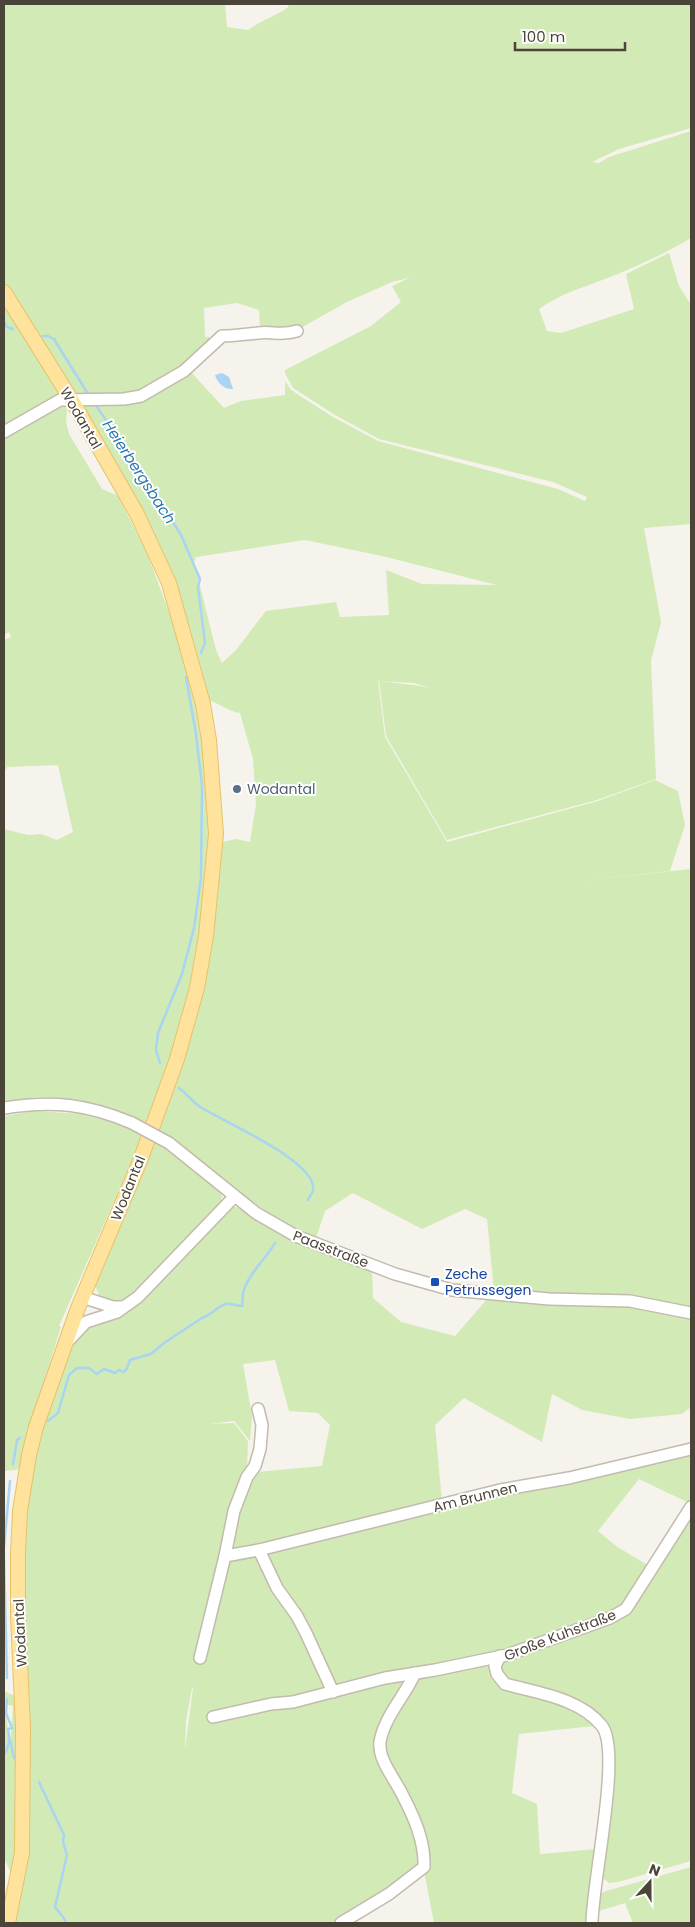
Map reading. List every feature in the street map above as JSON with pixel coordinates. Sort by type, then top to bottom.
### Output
[{"type":"main road","name":"Wodantal","points":[[4,292],[72,401],[136,514],[169,583],[203,704],[209,740],[216,834],[204,945],[197,988],[177,1059],[136,1169],[80,1302],[34,1432],[20,1511],[18,1586],[23,1708],[22,1852],[8,1923]]},
{"type":"street","points":[[4,432],[60,400],[124,399],[141,396],[184,371],[222,336],[239,336],[258,332],[285,335],[297,332]]},
{"type":"street","name":"Paasstraße","points":[[4,1108],[33,1103],[58,1104],[104,1112],[132,1122],[169,1143],[256,1213],[296,1236],[416,1281],[452,1290],[549,1299],[630,1301],[691,1313]]},
{"type":"street","name":"Wodantal","points":[[63,1348],[81,1325],[100,1316],[117,1312],[144,1291],[234,1197]]},
{"type":"street","points":[[80,1302],[122,1307]]},
{"type":"street","points":[[80,1302],[100,1316]]},
{"type":"street","points":[[200,1658],[225,1556],[234,1510],[247,1477],[255,1466],[260,1449],[262,1425],[258,1409]]},
{"type":"street","name":"Am Brunnen","points":[[225,1556],[259,1550],[500,1490],[576,1476],[691,1449]]},
{"type":"street","name":"Große Kuhstraße","points":[[592,1923],[608,1780],[608,1740],[603,1726],[583,1709],[554,1697],[505,1684],[497,1674],[495,1666],[500,1656],[610,1618],[626,1609],[691,1507]]},
{"type":"street","points":[[259,1550],[277,1588],[301,1624],[333,1692]]},
{"type":"street","points":[[213,1717],[272,1704],[293,1702],[378,1680],[500,1656]]},
{"type":"street","points":[[341,1923],[389,1894],[424,1867],[424,1853],[416,1822],[381,1756],[380,1743],[383,1730],[415,1673]]},
{"type":"green space","points":[[4,4],[225,4],[227,27],[248,30],[288,7],[289,4],[691,4],[691,128],[619,149],[592,162],[599,163],[609,157],[691,131],[691,238],[641,264],[564,294],[539,309],[547,331],[561,333],[634,309],[626,274],[669,253],[679,286],[691,305],[691,524],[644,528],[661,622],[651,661],[656,779],[597,800],[447,840],[386,736],[378,681],[385,737],[447,842],[598,801],[655,780],[678,791],[685,825],[670,871],[573,882],[691,869],[691,1309],[628,1298],[494,1292],[487,1219],[465,1209],[422,1229],[353,1193],[325,1211],[316,1238],[291,1228],[236,1191],[175,1140],[154,1128],[184,1052],[209,935],[218,843],[236,839],[250,842],[256,804],[253,759],[240,713],[209,700],[186,615],[159,545],[138,504],[81,405],[127,401],[142,397],[161,388],[189,370],[224,408],[241,401],[285,395],[285,381],[291,390],[333,417],[378,441],[558,489],[585,501],[587,497],[553,482],[379,439],[335,415],[293,388],[285,370],[371,326],[401,302],[392,286],[409,278],[392,282],[347,302],[297,330],[285,333],[260,330],[259,310],[237,303],[204,308],[205,337],[209,337],[211,341],[178,374],[139,394],[125,398],[76,399],[34,326],[22,330],[64,398],[4,429]],"holes":[[[305,540],[382,556],[497,585],[422,584],[386,570],[389,615],[340,617],[336,602],[266,611],[236,650],[222,663],[216,650],[194,562],[196,557]],[[380,681],[414,683],[430,688]]]},
{"type":"green space","points":[[59,403],[66,405],[66,422],[69,434],[102,489],[118,496],[147,553],[182,647],[201,725],[211,834],[208,908],[191,999],[149,1126],[95,1105],[67,1099],[38,1097],[4,1103],[4,829],[28,835],[41,834],[57,840],[73,832],[58,765],[7,767],[4,773],[4,640],[11,637],[9,632],[4,635],[4,433]]},
{"type":"green space","points":[[34,1111],[85,1114],[126,1127],[143,1136],[59,1326],[61,1327],[30,1426],[21,1467],[16,1470],[4,1471],[4,1116]]},
{"type":"green space","points":[[154,1140],[217,1187],[222,1196],[220,1204],[135,1292],[124,1300],[109,1301],[100,1297],[95,1286]]},
{"type":"green space","points":[[234,1207],[242,1208],[372,1268],[373,1298],[401,1322],[455,1336],[488,1298],[632,1304],[691,1317],[691,1407],[682,1414],[630,1419],[582,1410],[552,1394],[542,1442],[464,1398],[435,1425],[442,1502],[691,1451],[691,1499],[689,1503],[639,1479],[598,1531],[616,1546],[649,1566],[621,1609],[500,1653],[488,1667],[491,1678],[507,1690],[570,1708],[583,1715],[594,1726],[519,1734],[512,1793],[537,1804],[540,1854],[597,1849],[589,1923],[434,1923],[423,1866],[338,1923],[15,1923],[20,1904],[26,1850],[30,1707],[23,1586],[26,1515],[31,1472],[55,1382],[74,1342],[90,1324],[113,1319],[137,1305],[229,1209]],"holes":[[[275,1360],[289,1411],[318,1413],[330,1425],[322,1466],[247,1473],[248,1441],[234,1423],[209,1424],[234,1421],[250,1441],[252,1416],[243,1364]],[[193,1688],[185,1750],[186,1721]]]},
{"type":"green space","points":[[691,1511],[691,1861],[609,1883],[603,1878],[601,1871],[610,1735],[603,1718],[584,1705],[512,1684],[501,1674],[501,1666],[507,1660],[616,1620]]},
{"type":"green space","points":[[4,1691],[17,1697],[17,1830],[11,1873],[4,1858]],"holes":[[[5,1704],[13,1706],[10,1747]]]},
{"type":"green space","points":[[691,1867],[691,1923],[633,1923],[625,1903],[596,1912],[598,1895],[606,1891]]},
{"type":"water","points":[[222,373],[229,377],[233,389],[224,387],[218,381],[215,375]]},
{"type":"waterway","name":"Heierbergsbach","points":[[4,321],[7,327],[13,329]]},
{"type":"waterway","name":"Heierbergsbach","points":[[43,336],[54,339],[88,394]]},
{"type":"waterway","name":"Heierbergsbach","points":[[97,407],[143,474],[181,535],[200,579],[198,587],[205,643],[201,653]]},
{"type":"waterway","name":"Heierbergsbach","points":[[160,1063],[156,1050],[158,1033],[182,974],[194,928],[201,877],[202,786],[196,734],[186,677]]},
{"type":"waterway","name":"Heierbergsbach","points":[[179,1088],[199,1106],[265,1142],[300,1167],[310,1179],[313,1190],[308,1200]]},
{"type":"waterway","name":"Heierbergsbach","points":[[48,1421],[58,1413],[69,1375],[77,1368],[89,1368],[97,1374],[104,1369],[115,1373],[119,1370],[123,1372],[126,1370],[130,1360],[151,1354],[164,1343],[223,1305],[242,1306],[246,1284],[275,1243]]},
{"type":"waterway","points":[[13,1464],[17,1440],[20,1438]]},
{"type":"waterway","name":"Heierbergsbach","points":[[4,1547],[10,1481]]},
{"type":"waterway","points":[[4,1559],[7,1678]]},
{"type":"waterway","points":[[4,1754],[9,1742],[8,1729],[12,1728],[6,1713],[7,1699]]},
{"type":"waterway","points":[[10,1740],[14,1758]]},
{"type":"waterway","name":"Heierbergsbach","points":[[39,1782],[64,1835],[63,1842],[67,1855],[55,1907],[66,1923]]},
{"type":"place","name":"Wodantal","points":[[237,789]]},
{"type":"place","name":"Zeche Petrussegen","points":[[435,1282]]}]
